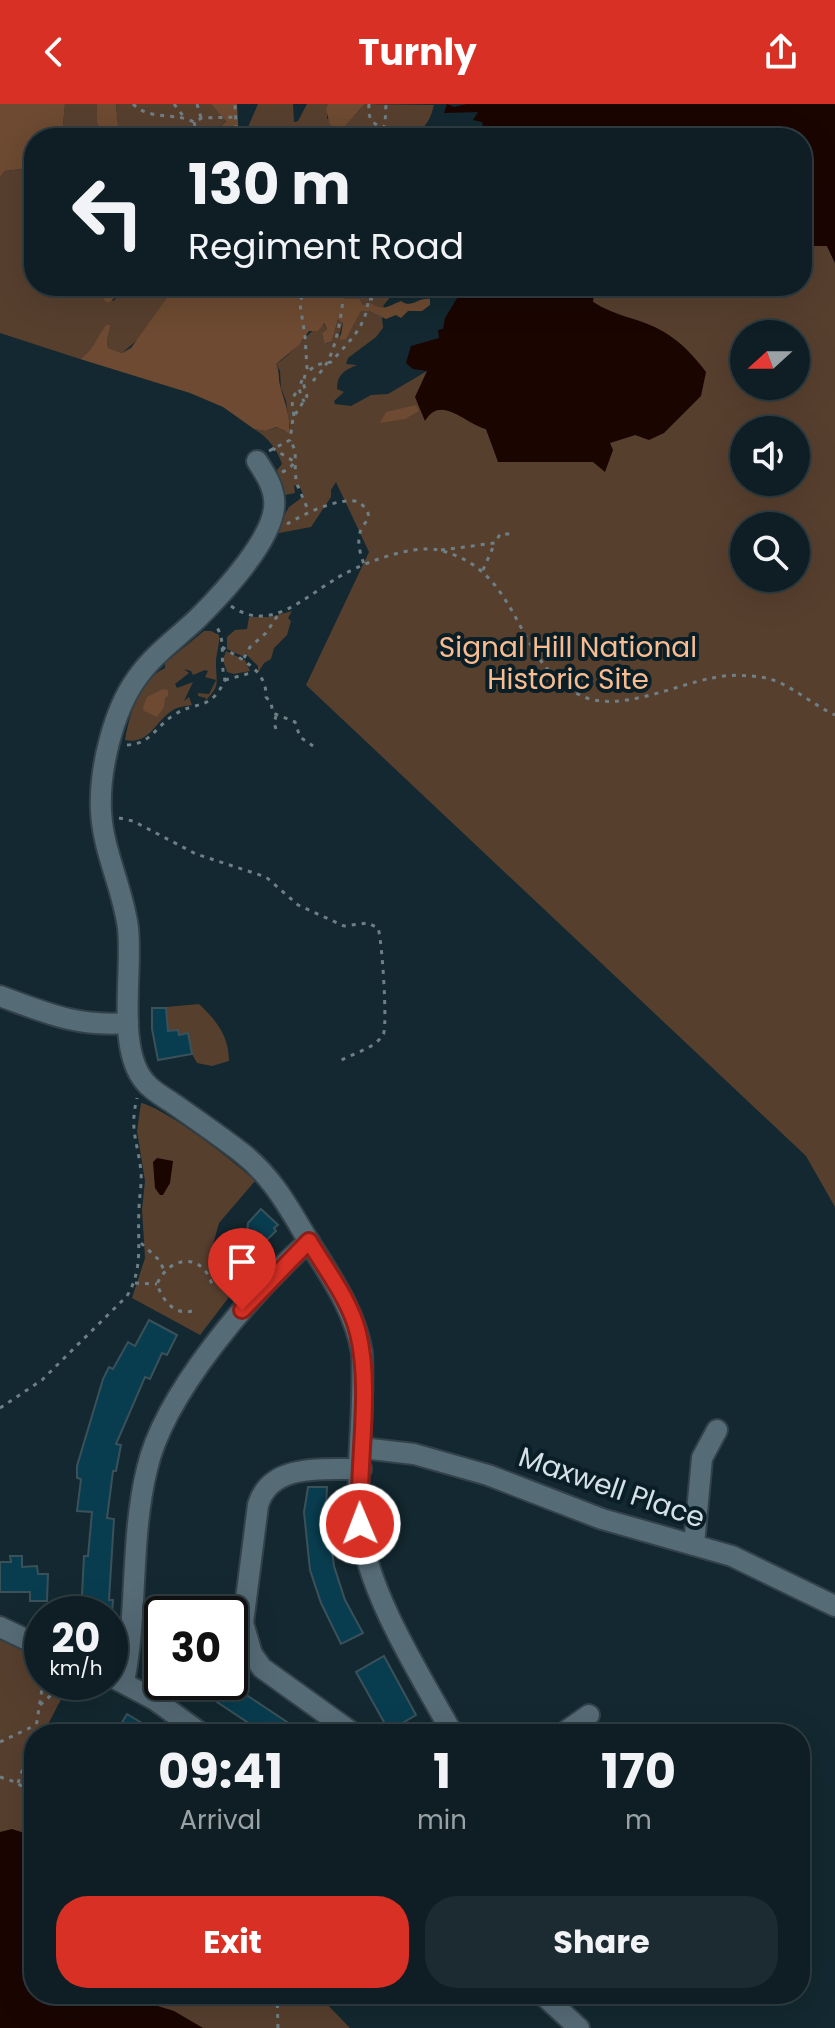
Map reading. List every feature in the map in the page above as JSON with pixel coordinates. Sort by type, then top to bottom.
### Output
[{"type":"street","points":[[265,462],[274,499],[273,516],[251,556],[220,595],[149,662],[136,679],[121,709],[102,775],[101,814],[105,847],[127,924],[131,954],[130,1049],[134,1065],[145,1082],[260,1169],[278,1190],[346,1302],[359,1334],[363,1371],[360,1524],[371,1573],[388,1613],[448,1724]]},
{"type":"street","points":[[0,996],[65,1020],[100,1025],[128,1023]]},
{"type":"street","points":[[128,1656],[143,1490],[153,1449],[203,1360],[254,1295],[309,1241]]},
{"type":"street","points":[[694,1545],[702,1458],[717,1430]]},
{"type":"street","name":"Maxwell Place","points":[[340,1724],[262,1668],[252,1654],[243,1623],[261,1493],[268,1484],[287,1474],[362,1459],[414,1454],[488,1475],[602,1519],[732,1556],[835,1606]]},
{"type":"street","points":[[0,1627],[24,1638]]},
{"type":"street","points":[[128,1685],[188,1724]]},
{"type":"street","points":[[576,1724],[589,1715]]},
{"type":"street","points":[[553,2004],[579,2028]]},
{"type":"path","points":[[133,104],[139,110],[152,114],[184,117],[194,122],[196,128]]},
{"type":"path","points":[[174,104],[184,117]]},
{"type":"path","points":[[197,104],[201,118]]},
{"type":"path","points":[[235,104],[236,128]]},
{"type":"path","points":[[369,104],[369,118],[373,124],[383,128],[386,104]]},
{"type":"path","points":[[194,122],[201,118],[237,117]]},
{"type":"path","points":[[302,296],[300,304],[307,365],[291,403],[294,416],[290,440],[295,451],[296,482],[309,512],[351,500],[366,508],[369,519],[359,540],[364,564]]},
{"type":"path","points":[[326,365],[343,309],[344,296]]},
{"type":"path","points":[[306,388],[342,351],[364,322],[368,296]]},
{"type":"path","points":[[369,299],[376,296]]},
{"type":"path","points":[[307,365],[313,381]]},
{"type":"path","points":[[310,370],[316,365],[326,365]]},
{"type":"path","points":[[294,416],[304,402],[306,388],[303,378]]},
{"type":"path","points":[[299,389],[304,402]]},
{"type":"path","points":[[265,462],[290,440]]},
{"type":"path","points":[[265,462],[288,470],[295,462]]},
{"type":"path","points":[[265,462],[295,462]]},
{"type":"path","points":[[483,570],[500,534],[515,534]]},
{"type":"path","points":[[220,595],[244,614],[279,614],[364,564],[398,554],[495,543]]},
{"type":"path","points":[[437,550],[483,570],[500,589],[544,666],[583,697],[619,701],[735,675],[784,683],[814,705],[835,715]]},
{"type":"path","points":[[111,741],[129,745],[150,738],[175,714],[206,704],[218,693],[225,680],[221,661],[223,638],[219,629],[203,613]]},
{"type":"path","points":[[244,658],[252,644],[266,633],[279,614]]},
{"type":"path","points":[[222,647],[244,658],[265,682],[266,697],[276,716],[295,722],[300,737],[313,746]]},
{"type":"path","points":[[225,680],[254,672]]},
{"type":"path","points":[[276,716],[276,729]]},
{"type":"path","points":[[101,814],[133,821],[196,854],[266,877],[298,905],[344,926],[368,923],[378,928],[382,938],[387,1024],[384,1034],[366,1048],[340,1061]]},
{"type":"path","points":[[0,1408],[42,1380],[127,1296],[135,1283],[141,1242],[141,1172],[132,1128],[136,1100],[145,1082]]},
{"type":"path","points":[[141,1242],[159,1260],[164,1270]]},
{"type":"path","points":[[157,1284],[164,1270],[183,1261],[199,1264],[206,1270],[213,1289]]},
{"type":"path","points":[[135,1283],[157,1284]]},
{"type":"path","points":[[157,1284],[170,1306],[185,1313],[192,1311]]},
{"type":"path","points":[[37,1724],[41,1700]]},
{"type":"path","points":[[40,1705],[46,1700]]},
{"type":"path","points":[[0,1742],[24,1731]]},
{"type":"path","points":[[18,1783],[24,1765]]},
{"type":"path","points":[[0,1777],[18,1783],[24,1789]]},
{"type":"path","points":[[277,2004],[278,2028]]},
{"type":"green space","points":[[65,104],[97,104],[99,128],[63,128]]},
{"type":"green space","points":[[116,104],[211,104],[226,120],[219,128],[120,128]]},
{"type":"green space","points":[[258,104],[293,104],[294,122],[298,121],[307,104],[328,104],[327,119],[354,116],[365,104],[434,105],[422,128],[248,128]]},
{"type":"green space","points":[[24,169],[24,296],[107,296],[113,301],[119,296],[168,296],[142,336],[122,353],[108,348],[111,325],[108,324],[80,359],[0,333],[0,177],[5,171]]},
{"type":"green space","name":"Signal Hill National Historic Site","points":[[812,246],[827,246],[835,263],[835,1207],[806,1156],[306,685],[369,552],[336,482],[331,497],[311,527],[274,534],[289,507],[304,496],[300,488],[294,485],[295,493],[285,495],[277,470],[282,464],[275,448],[254,429],[265,431],[278,427],[284,431],[290,428],[280,371],[276,364],[323,323],[327,329],[322,335],[326,344],[332,341],[338,319],[343,322],[339,336],[353,326],[360,311],[369,311],[382,317],[383,328],[348,358],[346,364],[357,365],[340,377],[337,389],[344,392],[334,401],[335,404],[351,406],[371,395],[388,394],[427,371],[425,420],[431,413],[445,410],[486,429],[499,462],[594,462],[605,471],[609,443],[635,435],[630,319],[609,313],[592,301],[593,296],[812,296]]},
{"type":"green space","points":[[341,296],[391,296],[383,306],[386,309],[363,305],[360,299]]},
{"type":"green space","points":[[292,611],[288,618],[291,621],[287,635],[274,648],[271,659],[264,663],[258,673],[258,666],[245,653],[244,657],[227,649],[227,637],[235,630],[247,629],[249,617],[270,617]]},
{"type":"green space","points":[[204,631],[219,635],[216,680],[205,677],[208,671],[193,675],[184,669],[189,673],[175,684],[177,688],[193,682],[184,701],[189,697],[192,705],[173,710],[141,739],[125,740],[142,689],[165,668],[165,663]]},
{"type":"green space","points":[[226,651],[245,660],[250,671],[227,672],[223,660]]},
{"type":"green space","points":[[216,680],[213,691],[205,701],[206,698],[198,696],[198,693],[209,694]]},
{"type":"green space","points":[[199,1004],[220,1029],[227,1044],[229,1061],[212,1066],[197,1063],[188,1034],[168,1031],[166,1007]]},
{"type":"green space","points":[[141,1103],[183,1125],[255,1181],[219,1223],[210,1255],[239,1284],[200,1335],[132,1298],[145,1258],[142,1210],[145,1181],[137,1131]]},
{"type":"green space","points":[[0,1635],[24,1647],[24,1700],[61,1700],[48,1724],[24,1724],[24,2004],[327,2004],[350,2028],[0,2028]]},
{"type":"shaded area","points":[[0,104],[65,104],[63,128],[24,128],[24,169],[5,171],[0,177]]},
{"type":"shaded area","points":[[97,104],[116,104],[120,128],[99,128]]},
{"type":"shaded area","points":[[211,104],[237,104],[238,128],[220,128],[226,121]]},
{"type":"shaded area","points":[[328,104],[365,104],[343,128],[330,125],[326,109]]},
{"type":"shaded area","points":[[447,104],[454,107],[467,104],[835,104],[835,263],[827,246],[812,246],[812,128],[482,128],[482,122],[473,120],[478,112],[444,113]]},
{"type":"shaded area","points":[[104,296],[117,296],[108,303]]},
{"type":"shaded area","points":[[168,296],[341,296],[360,299],[363,305],[371,303],[383,308],[401,301],[408,304],[430,299],[430,305],[422,311],[408,311],[401,318],[396,315],[386,319],[369,311],[361,311],[346,339],[340,340],[343,323],[338,319],[332,341],[325,344],[322,334],[327,329],[324,323],[318,331],[309,331],[299,345],[276,364],[288,414],[289,433],[277,427],[265,431],[254,429],[223,407],[190,393],[80,359],[107,324],[111,325],[108,348],[122,353],[131,348]]},
{"type":"shaded area","points":[[458,296],[594,296],[593,302],[655,327],[676,340],[706,372],[701,396],[664,433],[649,440],[635,435],[610,443],[613,450],[605,472],[593,462],[498,462],[486,429],[446,410],[431,413],[425,421],[415,397],[427,371],[413,369],[406,363],[411,346],[439,338],[438,330],[443,329],[445,318]]},
{"type":"shaded area","points":[[416,405],[419,411],[405,419],[380,423],[386,412]]},
{"type":"shaded area","points":[[163,689],[168,690],[168,696],[157,717],[144,711],[147,697]]},
{"type":"shaded area","points":[[157,1158],[173,1161],[170,1183],[163,1195],[155,1188],[153,1162]]},
{"type":"shaded area","points":[[12,1829],[24,1833],[24,2004],[151,2004],[174,2011],[203,2028],[0,2028],[0,1832]]},
{"type":"building","points":[[152,1008],[166,1008],[168,1031],[178,1030],[179,1035],[188,1033],[192,1054],[158,1060],[152,1029]]},
{"type":"building","points":[[261,1209],[278,1225],[274,1228],[276,1231],[249,1257],[240,1248],[246,1242],[248,1223]]},
{"type":"building","points":[[149,1320],[177,1335],[167,1355],[162,1353],[150,1379],[145,1377],[116,1444],[121,1445],[116,1471],[113,1471],[107,1518],[114,1519],[109,1596],[82,1596],[84,1556],[88,1556],[92,1512],[77,1511],[81,1479],[77,1478],[77,1466],[103,1379],[109,1367],[113,1369],[128,1342],[135,1346]]},
{"type":"building","points":[[308,1487],[327,1487],[325,1530],[329,1529],[334,1566],[345,1600],[363,1633],[341,1644],[321,1603],[310,1570],[304,1512]]},
{"type":"building","points":[[10,1556],[22,1556],[22,1567],[37,1566],[38,1574],[48,1574],[47,1596],[30,1596],[30,1592],[0,1592],[0,1562],[11,1562]]},
{"type":"building","points":[[384,1656],[416,1715],[401,1724],[385,1724],[356,1672]]},
{"type":"building","points":[[248,1696],[290,1724],[250,1724],[214,1700],[248,1700]]},
{"type":"building","points":[[127,1714],[144,1724],[121,1724]]},
{"type":"route","points":[[242,1310],[309,1241],[346,1302],[359,1334],[363,1371],[360,1524]]}]
